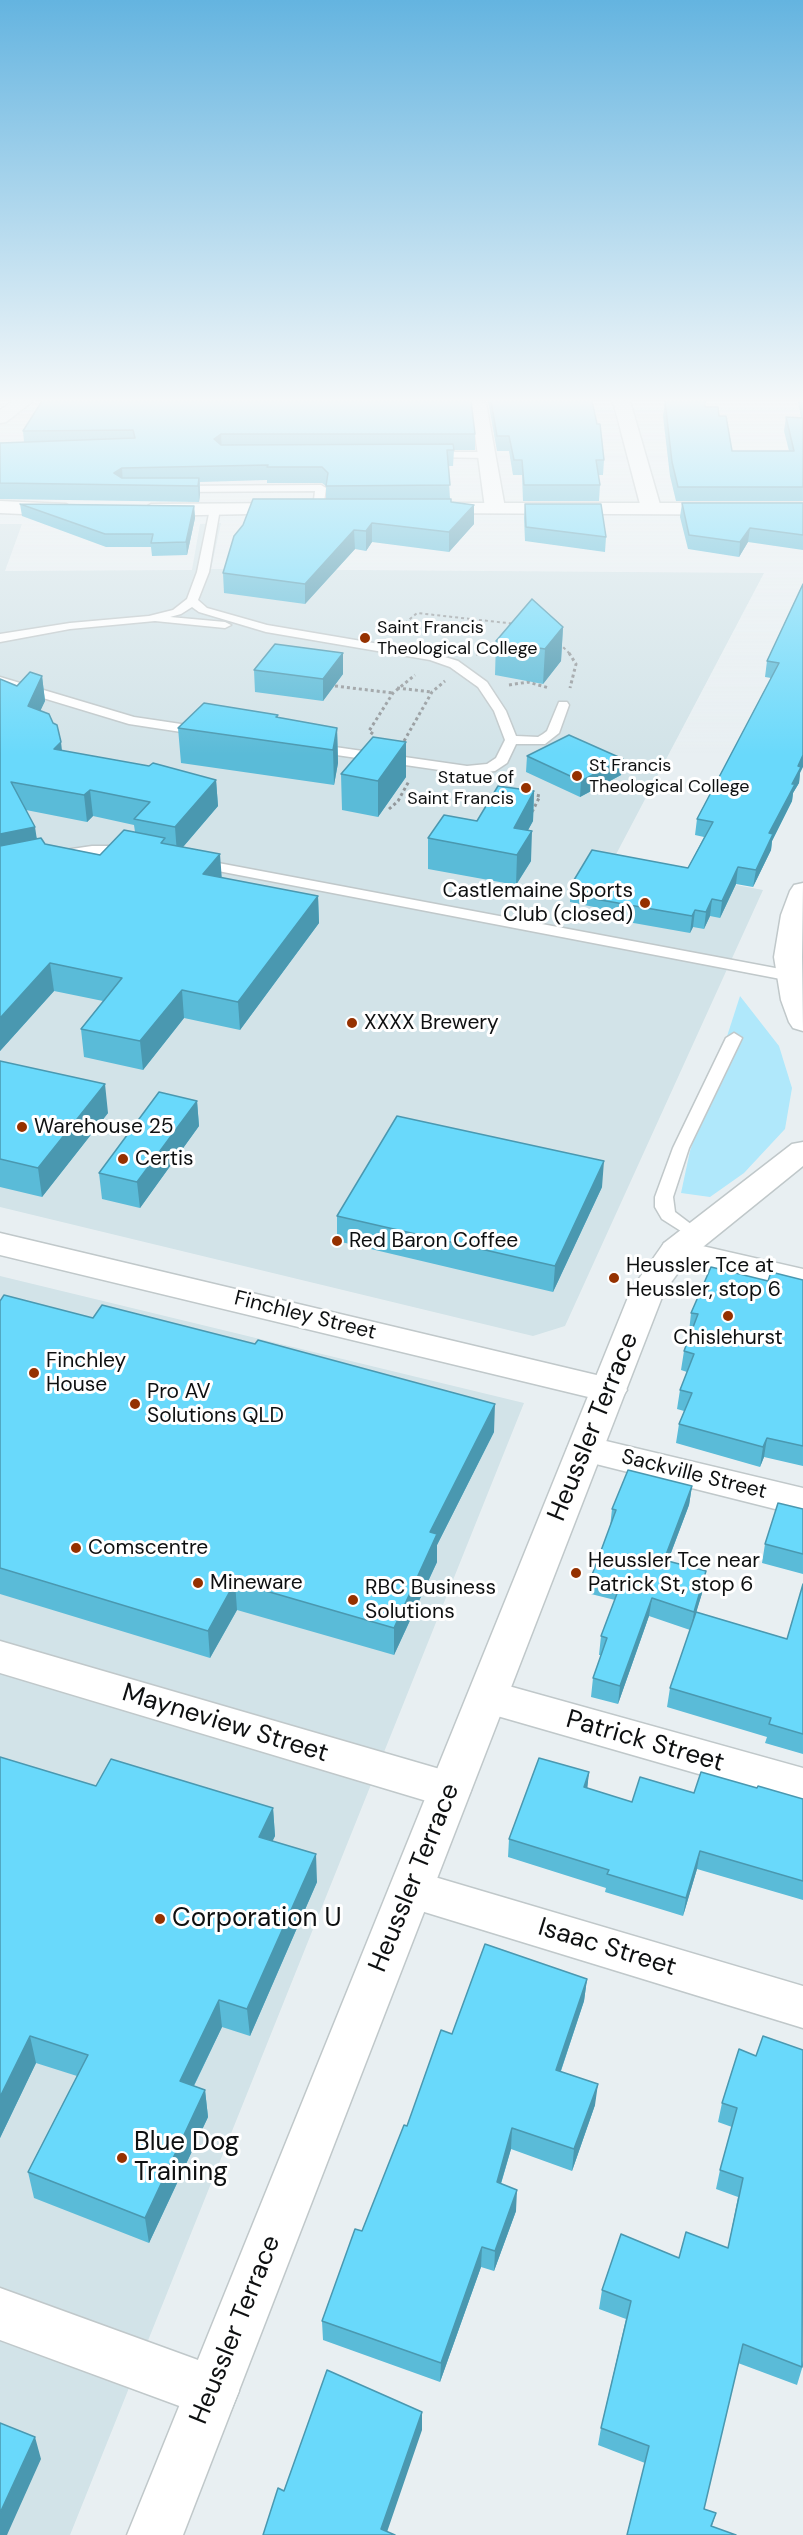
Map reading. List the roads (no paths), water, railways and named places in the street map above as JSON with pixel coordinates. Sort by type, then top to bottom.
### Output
[{"type":"street","points":[[803,891],[790,938],[791,976],[803,1022]]},
{"type":"street","name":"Heussler Terrace","points":[[155,2535],[648,1290],[685,1243],[803,1152]]},
{"type":"street","points":[[685,1243],[803,1280]]},
{"type":"street","name":"Finchley Street","points":[[0,1244],[609,1390]]},
{"type":"street","name":"Sackville Street","points":[[585,1449],[803,1502]]},
{"type":"street","name":"Mayneview Street","points":[[0,1657],[450,1790]]},
{"type":"street","name":"Patrick Street","points":[[487,1697],[803,1786]]},
{"type":"street","name":"Isaac Street","points":[[411,1889],[803,2007]]},
{"type":"street","points":[[0,2314],[212,2391]]},
{"type":"lane","points":[[0,638],[70,626],[149,619],[177,612],[192,601],[203,572],[213,519]]},
{"type":"lane","points":[[192,601],[203,610],[267,628]]},
{"type":"lane","points":[[149,619],[267,628],[432,657],[467,672],[483,685],[500,711],[511,740],[502,760],[490,768],[467,770],[304,746]]},
{"type":"lane","points":[[0,681],[133,721],[216,734]]},
{"type":"lane","points":[[511,740],[530,741],[553,734],[564,705]]},
{"type":"lane","points":[[43,859],[107,849],[144,853]]},
{"type":"lane","points":[[179,860],[791,976]]},
{"type":"lane","points":[[685,1243],[664,1207],[664,1197],[681,1148],[734,1038]]},
{"type":"place","name":"Saint Francis Theological College","points":[[365,638]]},
{"type":"place","name":"St Francis Theological College","points":[[577,776]]},
{"type":"place","name":"Statue of Saint Francis","points":[[526,788]]},
{"type":"place","name":"Castlemaine Sports Club (closed)","points":[[645,903]]},
{"type":"place","name":"XXXX Brewery","points":[[352,1023]]},
{"type":"place","name":"Warehouse 25","points":[[22,1127]]},
{"type":"place","name":"Certis","points":[[123,1159]]},
{"type":"place","name":"Red Baron Coffee","points":[[337,1241]]},
{"type":"place","name":"Heussler Tce at Heussler, stop 6","points":[[614,1278]]},
{"type":"place","name":"Chislehurst","points":[[728,1316]]},
{"type":"place","name":"Finchley House","points":[[34,1373]]},
{"type":"place","name":"Pro AV Solutions QLD","points":[[135,1404]]},
{"type":"place","name":"Comscentre","points":[[76,1548]]},
{"type":"place","name":"Heussler Tce near Patrick St, stop 6","points":[[576,1573]]},
{"type":"place","name":"Mineware","points":[[198,1583]]},
{"type":"place","name":"RBC Business Solutions","points":[[353,1600]]},
{"type":"place","name":"Corporation U","points":[[160,1919]]},
{"type":"place","name":"Blue Dog Training","points":[[122,2158]]}]
